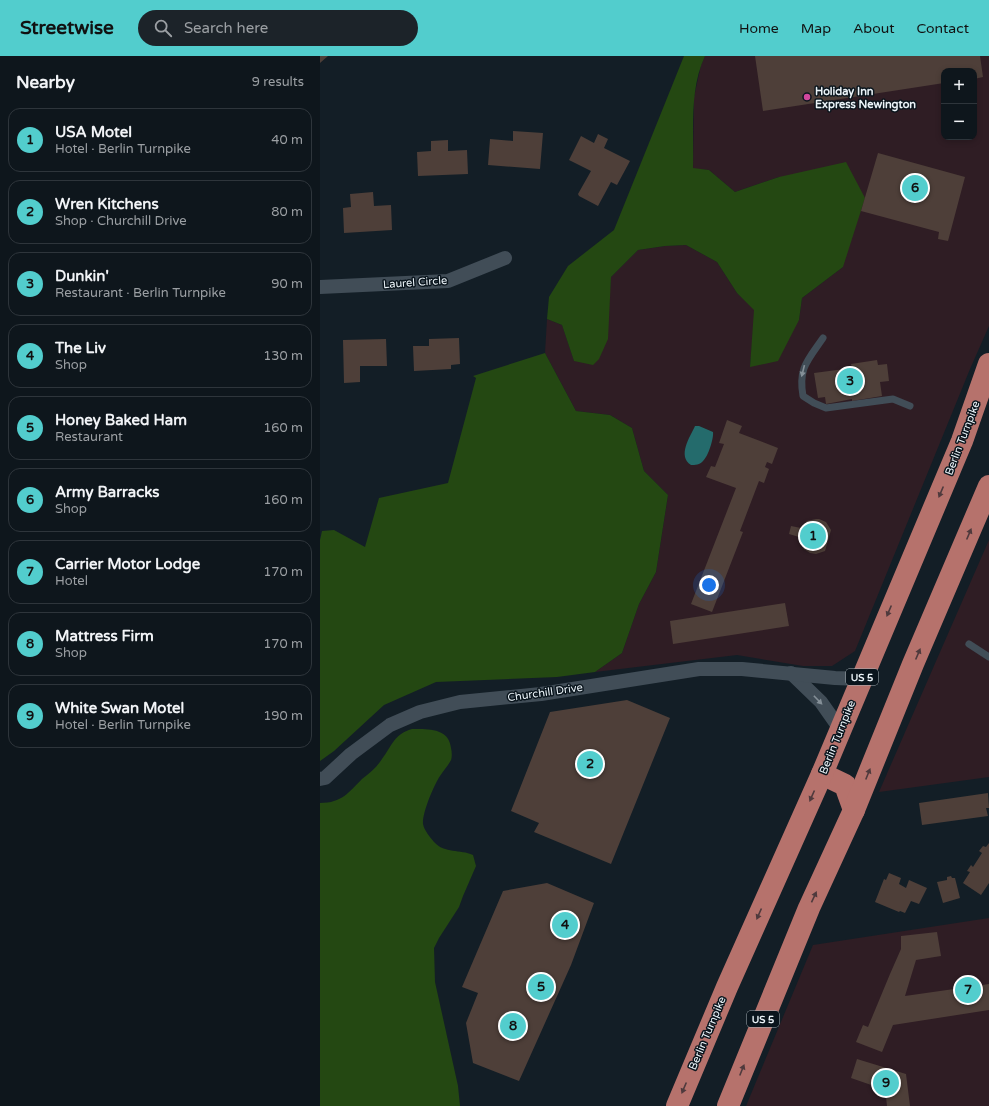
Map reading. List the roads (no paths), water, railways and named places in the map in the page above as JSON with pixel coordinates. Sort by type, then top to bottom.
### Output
[{"type":"highway","name":"Berlin Turnpike","points":[[677,1106],[727,987],[822,774],[962,441],[989,364]]},
{"type":"highway","name":"US 5","points":[[728,1106],[809,908],[854,810],[913,664],[989,486]]},
{"type":"highway","points":[[822,774],[845,785],[854,810]]},
{"type":"street","name":"Laurel Circle","points":[[320,287],[448,281],[505,258]]},
{"type":"street","name":"Churchill Drive","points":[[320,779],[325,778],[351,754],[390,725],[420,712],[460,702],[541,694],[699,668],[742,669],[861,679]]},
{"type":"street","points":[[791,674],[821,702],[840,729]]},
{"type":"lane","points":[[823,338],[804,365],[801,382],[803,396],[826,408],[893,399],[910,406]]},
{"type":"lane","points":[[969,644],[989,657]]},
{"type":"place","name":"Holiday Inn Express Newington","points":[[807,97]]},
{"type":"place","name":"Army Barracks","points":[[915,188]]},
{"type":"place","name":"Dunkin'","points":[[850,381]]},
{"type":"place","name":"USA Motel","points":[[813,536]]},
{"type":"place","name":"Wren Kitchens","points":[[590,764]]},
{"type":"place","name":"The Liv","points":[[565,925]]},
{"type":"place","name":"Honey Baked Ham","points":[[541,987]]},
{"type":"place","name":"Carrier Motor Lodge","points":[[968,990]]},
{"type":"place","name":"Mattress Firm","points":[[513,1026]]},
{"type":"place","name":"White Swan Motel","points":[[886,1083]]}]
